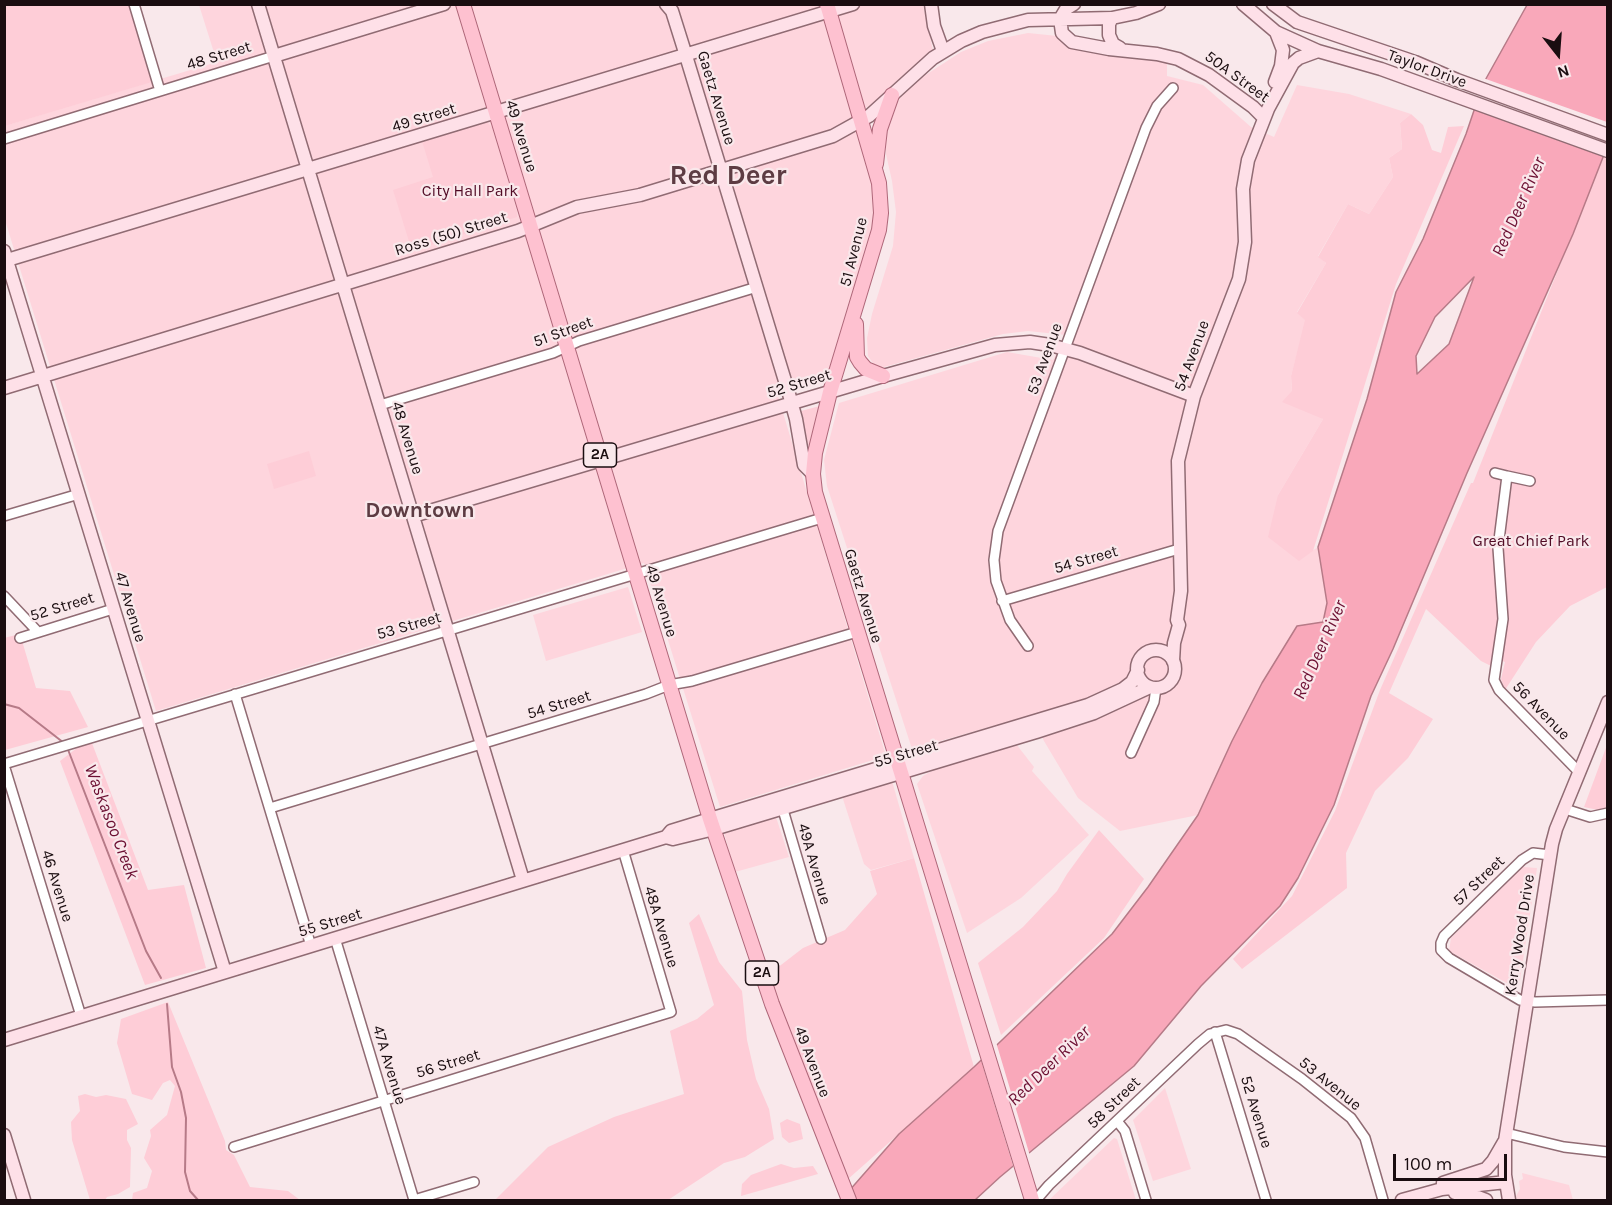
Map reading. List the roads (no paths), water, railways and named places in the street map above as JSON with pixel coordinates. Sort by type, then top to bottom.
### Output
[{"type":"main road","name":"49 Avenue","points":[[464,4],[712,824],[772,1004],[849,1200]]},
{"type":"main road","name":"51 Avenue","points":[[813,474],[814,453],[830,392],[880,225],[880,192],[875,169],[828,8]]},
{"type":"main road","points":[[875,169],[880,129],[892,95]]},
{"type":"main road","points":[[856,310],[858,360],[866,369],[883,376]]},
{"type":"main road","name":"Gaetz Avenue","points":[[813,474],[822,518],[968,986],[1026,1182],[1034,1200]]},
{"type":"street","points":[[134,4],[160,91]]},
{"type":"street","name":"48 Avenue","points":[[258,4],[523,880]]},
{"type":"street","name":"48 Street","points":[[4,139],[444,4]]},
{"type":"street","name":"Gaetz Avenue","points":[[666,4],[672,11],[792,403],[804,465],[813,474]]},
{"type":"street","name":"49 Street","points":[[5,257],[308,170],[686,56],[828,8],[853,4]]},
{"type":"street","points":[[931,4],[934,26],[943,51]]},
{"type":"street","points":[[1060,19],[1066,9],[1074,4]]},
{"type":"street","name":"Ross (50) Street","points":[[4,388],[530,226],[591,202],[640,195],[833,136],[861,122],[920,68],[943,51],[981,32],[1029,20],[1112,18],[1136,13],[1159,4]]},
{"type":"street","name":"Taylor Drive","points":[[1243,4],[1276,32],[1318,51],[1380,69],[1608,151]]},
{"type":"street","name":"Taylor Drive","points":[[1273,4],[1297,22],[1415,62],[1457,80],[1608,135]]},
{"type":"street","points":[[1112,18],[1109,24],[1109,35],[1113,44],[1120,48]]},
{"type":"street","name":"50A Street","points":[[1060,19],[1062,33],[1072,42],[1109,49],[1120,48],[1165,55],[1191,64],[1253,107],[1266,113]]},
{"type":"street","points":[[1266,113],[1268,99],[1283,59],[1281,43],[1276,32]]},
{"type":"street","points":[[1266,113],[1293,63],[1299,58],[1318,51]]},
{"type":"street","name":"53 Avenue","points":[[1028,646],[1015,629],[1002,601],[994,571],[994,550],[998,531],[1148,123],[1157,106],[1173,88]]},
{"type":"street","name":"54 Avenue","points":[[1173,662],[1174,643],[1179,625],[1177,620],[1181,591],[1178,461],[1194,396],[1239,279],[1245,242],[1244,181],[1248,160],[1266,113]]},
{"type":"street","name":"47 Avenue","points":[[5,257],[225,972]]},
{"type":"street","name":"51 Street","points":[[380,405],[553,353],[579,341],[757,287]]},
{"type":"street","name":"52 Street","points":[[413,516],[883,376],[984,347],[1006,343],[1041,343],[1065,349],[1194,396]]},
{"type":"street","points":[[1495,473],[1530,481]]},
{"type":"street","name":"56 Avenue","points":[[1507,476],[1498,548],[1503,619],[1494,680],[1499,690],[1579,771]]},
{"type":"street","points":[[4,516],[79,494]]},
{"type":"street","name":"53 Street","points":[[4,764],[822,518]]},
{"type":"street","name":"54 Street","points":[[1002,601],[1179,549]]},
{"type":"street","points":[[4,596],[38,632]]},
{"type":"street","name":"52 Street","points":[[20,638],[113,609]]},
{"type":"street","name":"54 Avenue","points":[[1154,651],[1167,637],[1172,624],[1177,620]]},
{"type":"street","name":"54 Street","points":[[270,808],[646,694],[669,685],[692,681],[857,632]]},
{"type":"street","points":[[1154,651],[1166,653],[1173,662],[1175,669],[1172,680],[1167,684],[1153,687],[1141,680],[1138,670],[1140,659],[1144,655],[1154,651]]},
{"type":"street","name":"55 Street","points":[[900,767],[1101,701],[1130,684],[1138,670]]},
{"type":"street","points":[[1131,753],[1155,702],[1153,687]]},
{"type":"street","name":"55 Street","points":[[4,1040],[666,837],[671,831],[712,824],[900,767],[1094,713],[1142,689],[1153,687]]},
{"type":"street","points":[[235,694],[311,946]]},
{"type":"street","name":"Kerry Wood Drive","points":[[1506,1182],[1505,1137],[1554,833],[1608,702]]},
{"type":"street","name":"46 Avenue","points":[[4,764],[81,1017]]},
{"type":"street","name":"49A Avenue","points":[[781,803],[821,939]]},
{"type":"street","points":[[1564,808],[1590,817],[1608,813]]},
{"type":"street","name":"48A Avenue","points":[[622,850],[671,1012]]},
{"type":"street","name":"57 Street","points":[[1526,1001],[1512,996],[1449,958],[1440,946],[1448,932],[1522,860],[1535,853],[1550,855]]},
{"type":"street","name":"47A Avenue","points":[[335,938],[414,1200]]},
{"type":"street","points":[[1526,1001],[1608,1000]]},
{"type":"street","name":"56 Street","points":[[234,1147],[671,1012]]},
{"type":"street","name":"53 Avenue","points":[[1215,1032],[1230,1030],[1238,1034],[1302,1079],[1351,1118],[1365,1138],[1383,1200]]},
{"type":"street","name":"58 Street","points":[[1034,1200],[1198,1044],[1215,1032]]},
{"type":"street","name":"52 Avenue","points":[[1215,1032],[1266,1200]]},
{"type":"street","points":[[1117,1121],[1125,1131],[1146,1200]]},
{"type":"street","points":[[4,1135],[24,1200]]},
{"type":"street","points":[[1430,1192],[1442,1183],[1486,1168],[1493,1161],[1505,1137],[1608,1152]]},
{"type":"street","points":[[414,1200],[474,1182]]},
{"type":"street","points":[[1402,1200],[1430,1192],[1506,1182],[1509,1200]]},
{"type":"street","points":[[1430,1192],[1467,1193],[1486,1200]]},
{"type":"water","name":"Red Deer River","points":[[1527,5],[1607,5],[1607,147],[1573,234],[1371,696],[1334,805],[1298,878],[1280,906],[1201,986],[1134,1066],[975,1200],[841,1200],[899,1134],[974,1067],[1112,934],[1198,815],[1262,683],[1297,626],[1323,622],[1327,603],[1318,547],[1367,399],[1396,292],[1423,239],[1466,134],[1483,84]],"holes":[[[1474,277],[1449,344],[1417,374],[1416,356],[1435,317]]]},
{"type":"waterway","name":"Waskasoo Creek","points":[[4,704],[19,708],[64,743]]},
{"type":"waterway","name":"Waskasoo Creek","points":[[67,747],[146,951],[161,978]]},
{"type":"waterway","name":"Waskasoo Creek","points":[[167,1004],[172,1067],[181,1092],[186,1118],[185,1172],[190,1191],[198,1200]]},
{"type":"district","name":"Red Deer","points":[[728,176]]},
{"type":"district","name":"Downtown","points":[[420,511]]},
{"type":"park label","name":"City Hall Park","points":[[470,191]]},
{"type":"park label","name":"Great Chief Park","points":[[1531,541]]}]
